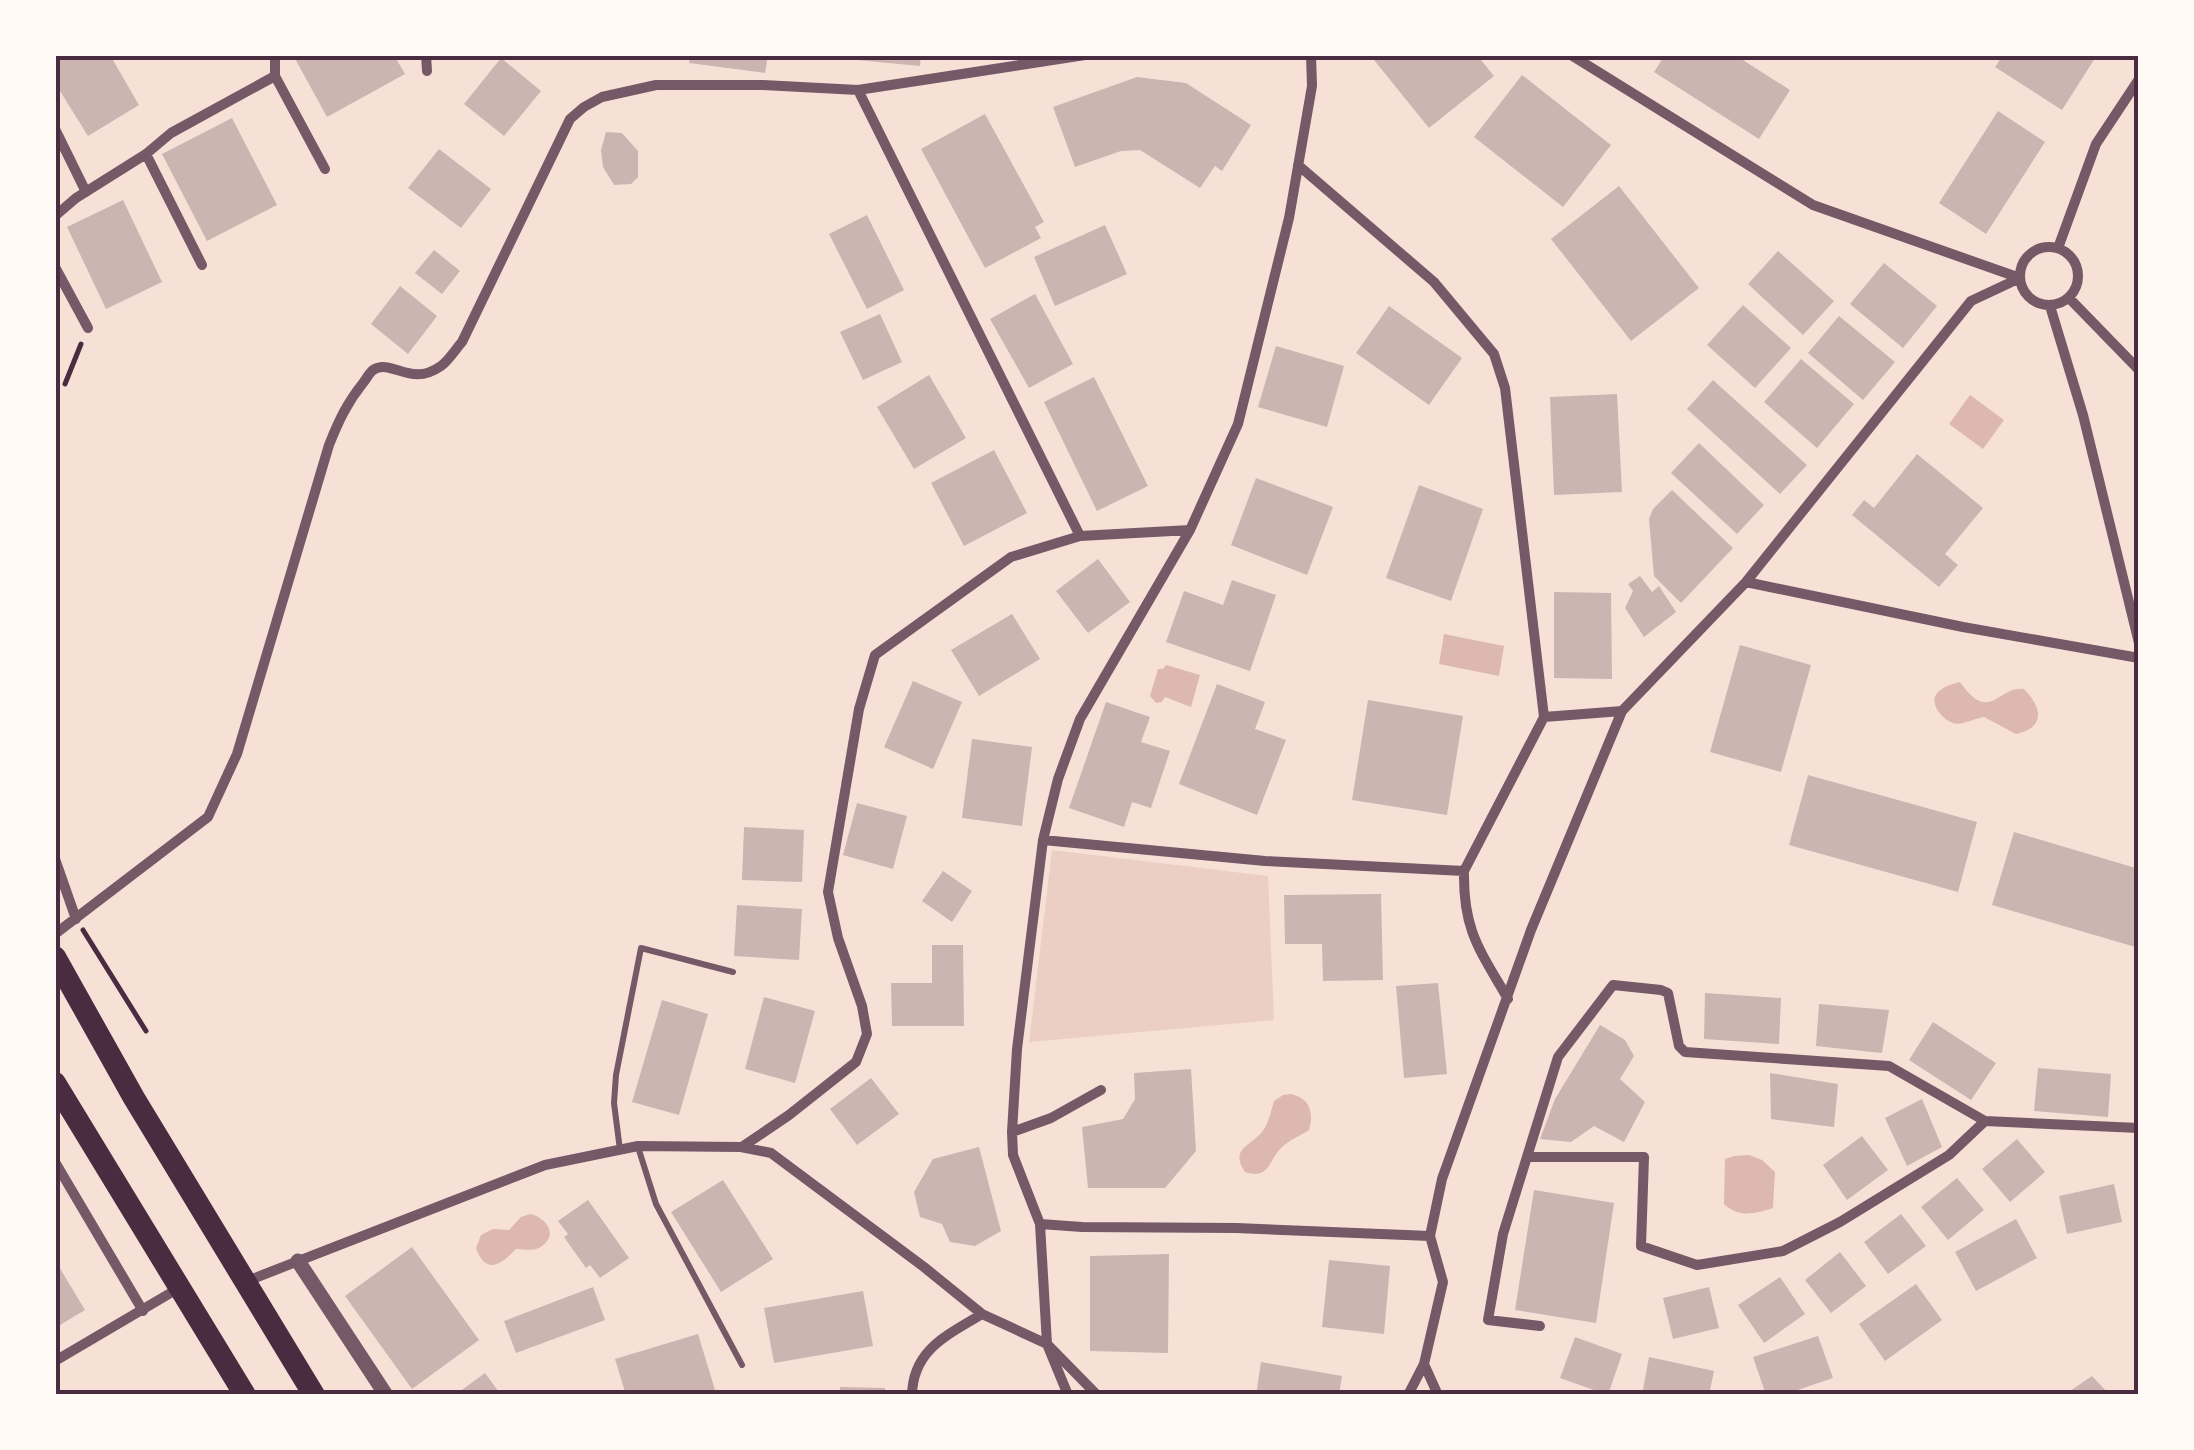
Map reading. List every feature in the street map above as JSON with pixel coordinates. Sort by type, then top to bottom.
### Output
[{"type":"highway","points":[[55,957],[134,1098],[314,1395]]},
{"type":"highway","points":[[55,1083],[245,1395]]},
{"type":"street","points":[[275,55],[276,76],[325,169]]},
{"type":"street","points":[[426,55],[427,71]]},
{"type":"street","points":[[55,934],[208,817],[237,754],[329,445],[345,406],[374,370],[397,369],[414,377],[430,372],[443,365],[462,342],[570,119],[584,107],[602,97],[656,85],[858,90],[1084,55]]},
{"type":"street","points":[[1068,1395],[1047,1344],[1040,1224],[1014,1155],[1012,1132],[1017,1049],[1043,840],[1058,780],[1080,719],[1190,530],[1238,424],[1288,218],[1312,86],[1311,55]]},
{"type":"street","points":[[1571,55],[1812,205],[2020,278]]},
{"type":"street","points":[[55,216],[171,134],[276,76]]},
{"type":"street","points":[[2058,248],[2096,144],[2139,79]]},
{"type":"street","points":[[858,90],[1080,536]]},
{"type":"street","points":[[55,129],[86,192]]},
{"type":"street","points":[[146,154],[202,265]]},
{"type":"street","points":[[1298,165],[1434,282],[1494,354],[1505,388],[1544,717],[1464,871],[1464,898],[1467,921],[1476,943],[1508,998]]},
{"type":"street","points":[[2048,246],[2074,260],[2078,270],[2078,280],[2069,298],[2050,306],[2041,305],[2026,294],[2020,278],[2030,253],[2048,246]]},
{"type":"street","points":[[55,267],[88,328]]},
{"type":"street","points":[[1408,1395],[1424,1364],[1444,1282],[1430,1236],[1442,1178],[1531,930],[1622,711],[1746,582],[1971,300],[2020,278]]},
{"type":"street","points":[[2069,298],[2139,370]]},
{"type":"street","points":[[2050,306],[2083,415],[2139,643]]},
{"type":"street","points":[[741,1147],[856,1062],[867,1034],[828,892],[859,709],[875,655],[1011,558],[1080,536],[1190,530]]},
{"type":"street","points":[[1746,582],[1962,627],[2139,658]]},
{"type":"street","points":[[1544,717],[1622,711]]},
{"type":"street","points":[[1043,840],[1265,861],[1464,871]]},
{"type":"street","points":[[55,859],[76,919]]},
{"type":"street","points":[[1540,1326],[1488,1320],[1503,1234],[1558,1057],[1613,985],[1668,993],[1678,1046],[1685,1052],[1889,1066],[1984,1121],[2139,1128]]},
{"type":"street","points":[[1012,1132],[1051,1118],[1101,1090]]},
{"type":"street","points":[[1528,1157],[1644,1156],[1641,1246],[1697,1265],[1783,1251],[1840,1222],[1950,1155],[1984,1121]]},
{"type":"street","points":[[246,1282],[545,1165],[638,1146],[741,1147],[771,1153],[982,1314],[1047,1344],[1096,1395]]},
{"type":"street","points":[[55,1162],[143,1311]]},
{"type":"street","points":[[1040,1224],[1430,1236]]},
{"type":"street","points":[[298,1261],[386,1395]]},
{"type":"street","points":[[55,1361],[180,1288]]},
{"type":"street","points":[[912,1395],[916,1369],[929,1350],[982,1314]]},
{"type":"street","points":[[1424,1364],[1438,1395]]},
{"type":"lane","points":[[620,1150],[614,1103],[616,1076],[641,948],[733,972]]},
{"type":"lane","points":[[638,1146],[656,1204],[742,1364]]},
{"type":"path","points":[[65,384],[88,328]]},
{"type":"path","points":[[76,919],[146,1031]]},
{"type":"shaded area","points":[[1970,395],[2004,420],[1983,449],[1949,424]]},
{"type":"shaded area","points":[[1444,634],[1504,646],[1499,676],[1439,664]]},
{"type":"shaded area","points":[[1166,665],[1200,675],[1191,707],[1165,697],[1156,703],[1150,696],[1158,669]]},
{"type":"shaded area","points":[[1960,682],[1970,695],[1986,702],[2024,689],[2035,703],[2036,722],[2016,734],[1984,717],[1961,723],[1949,721],[1937,710],[1935,696],[1943,688]]},
{"type":"shaded area","points":[[1052,850],[1268,876],[1274,1020],[1029,1042]]},
{"type":"shaded area","points":[[1291,1094],[1309,1107],[1309,1130],[1281,1148],[1264,1171],[1245,1172],[1240,1153],[1264,1128],[1274,1101]]},
{"type":"shaded area","points":[[1749,1155],[1775,1172],[1773,1208],[1741,1213],[1724,1204],[1725,1159]]},
{"type":"shaded area","points":[[530,1214],[548,1227],[547,1241],[536,1249],[516,1249],[494,1265],[484,1262],[476,1248],[481,1235],[493,1229],[509,1230],[521,1217]]},
{"type":"building","points":[[55,55],[110,55],[139,105],[88,136],[55,83]]},
{"type":"building","points":[[293,55],[394,55],[405,74],[327,117]]},
{"type":"building","points":[[690,55],[768,55],[765,73],[689,63]]},
{"type":"building","points":[[836,55],[921,55],[920,66]]},
{"type":"building","points":[[1370,55],[1477,55],[1494,76],[1429,128]]},
{"type":"building","points":[[1665,55],[1735,55],[1790,90],[1759,139],[1654,72]]},
{"type":"building","points":[[2003,55],[2097,55],[2062,110],[1995,67]]},
{"type":"building","points":[[501,58],[541,91],[504,136],[464,104]]},
{"type":"building","points":[[1522,75],[1611,145],[1563,207],[1474,137]]},
{"type":"building","points":[[1137,77],[1186,83],[1251,125],[1222,171],[1215,166],[1200,188],[1140,150],[1121,151],[1075,167],[1053,107]]},
{"type":"building","points":[[1998,111],[2045,142],[1986,234],[1939,203]]},
{"type":"building","points":[[985,114],[1044,222],[1035,227],[1041,238],[985,268],[921,149]]},
{"type":"building","points":[[232,118],[277,205],[207,241],[162,154]]},
{"type":"building","points":[[606,132],[622,133],[638,151],[638,177],[631,184],[614,185],[603,167],[601,150]]},
{"type":"building","points":[[439,149],[491,189],[461,228],[408,188]]},
{"type":"building","points":[[1619,186],[1699,288],[1631,341],[1551,239]]},
{"type":"building","points":[[123,200],[162,282],[106,309],[67,227]]},
{"type":"building","points":[[867,215],[904,290],[867,309],[829,234]]},
{"type":"building","points":[[1105,225],[1127,274],[1055,306],[1034,257]]},
{"type":"building","points":[[434,250],[460,271],[442,294],[415,273]]},
{"type":"building","points":[[1778,251],[1834,301],[1803,335],[1748,284]]},
{"type":"building","points":[[1884,263],[1937,306],[1903,348],[1850,304]]},
{"type":"building","points":[[400,286],[437,316],[408,354],[371,324]]},
{"type":"building","points":[[1035,294],[1073,364],[1029,388],[990,319]]},
{"type":"building","points":[[1743,305],[1791,348],[1755,388],[1707,345]]},
{"type":"building","points":[[1389,306],[1462,358],[1429,405],[1356,353]]},
{"type":"building","points":[[880,314],[902,362],[863,380],[840,332]]},
{"type":"building","points":[[1839,316],[1895,362],[1863,400],[1808,353]]},
{"type":"building","points":[[1276,346],[1344,366],[1327,427],[1258,407]]},
{"type":"building","points":[[1801,359],[1854,404],[1817,448],[1764,402]]},
{"type":"building","points":[[929,375],[966,438],[914,469],[877,407]]},
{"type":"building","points":[[1094,377],[1148,486],[1097,511],[1044,402]]},
{"type":"building","points":[[1713,380],[1807,465],[1780,494],[1687,409]]},
{"type":"building","points":[[1617,394],[1622,492],[1554,495],[1550,397]]},
{"type":"building","points":[[1699,443],[1764,505],[1737,534],[1671,473]]},
{"type":"building","points":[[994,450],[1027,513],[964,546],[931,483]]},
{"type":"building","points":[[1917,454],[1983,508],[1945,554],[1958,565],[1939,587],[1852,515],[1864,500],[1874,508]]},
{"type":"building","points":[[1256,478],[1333,507],[1307,575],[1231,545]]},
{"type":"building","points":[[1419,485],[1483,509],[1451,601],[1386,578]]},
{"type":"building","points":[[1672,490],[1733,548],[1681,603],[1654,576],[1649,519],[1653,509]]},
{"type":"building","points":[[1098,559],[1130,602],[1088,633],[1056,591]]},
{"type":"building","points":[[1640,576],[1652,592],[1659,586],[1676,612],[1644,637],[1625,608],[1633,591],[1628,584]]},
{"type":"building","points":[[1232,580],[1276,595],[1250,671],[1166,642],[1184,591],[1223,605]]},
{"type":"building","points":[[1554,592],[1611,593],[1612,679],[1554,678]]},
{"type":"building","points":[[1012,614],[1040,659],[979,696],[951,650]]},
{"type":"building","points":[[1740,645],[1811,665],[1781,772],[1710,752]]},
{"type":"building","points":[[913,681],[962,702],[933,769],[884,747]]},
{"type":"building","points":[[1217,684],[1265,702],[1255,729],[1286,740],[1257,815],[1179,784]]},
{"type":"building","points":[[1368,700],[1463,716],[1447,815],[1352,800]]},
{"type":"building","points":[[1106,702],[1150,717],[1141,742],[1170,751],[1151,808],[1132,802],[1124,827],[1069,808]]},
{"type":"building","points":[[972,739],[1032,747],[1022,826],[962,818]]},
{"type":"building","points":[[1808,775],[1977,822],[1958,892],[1789,845]]},
{"type":"building","points":[[857,803],[907,816],[893,869],[843,855]]},
{"type":"building","points":[[744,827],[804,830],[802,882],[742,880]]},
{"type":"building","points":[[2014,832],[2139,869],[2139,948],[1992,905]]},
{"type":"building","points":[[943,871],[972,891],[952,922],[922,901]]},
{"type":"building","points":[[1381,894],[1383,980],[1323,981],[1322,944],[1285,944],[1284,895]]},
{"type":"building","points":[[737,905],[802,909],[799,960],[734,956]]},
{"type":"building","points":[[932,945],[963,945],[964,1026],[892,1026],[891,983],[932,983]]},
{"type":"building","points":[[1438,983],[1447,1074],[1404,1078],[1396,986]]},
{"type":"building","points":[[1705,993],[1781,998],[1779,1044],[1704,1039]]},
{"type":"building","points":[[764,997],[815,1011],[795,1083],[745,1069]]},
{"type":"building","points":[[662,1000],[708,1014],[679,1115],[632,1102]]},
{"type":"building","points":[[1819,1004],[1889,1010],[1882,1053],[1816,1046]]},
{"type":"building","points":[[1933,1022],[1996,1063],[1971,1100],[1909,1060]]},
{"type":"building","points":[[1600,1025],[1625,1040],[1634,1056],[1620,1079],[1645,1102],[1624,1142],[1594,1126],[1571,1142],[1540,1139],[1555,1099]]},
{"type":"building","points":[[2038,1068],[2111,1074],[2108,1117],[2034,1111]]},
{"type":"building","points":[[1191,1069],[1196,1151],[1165,1188],[1088,1188],[1082,1127],[1123,1119],[1135,1099],[1134,1073]]},
{"type":"building","points":[[1770,1073],[1838,1084],[1834,1127],[1771,1119]]},
{"type":"building","points":[[871,1078],[899,1114],[857,1145],[830,1109]]},
{"type":"building","points":[[1922,1099],[1942,1147],[1907,1166],[1885,1118]]},
{"type":"building","points":[[1862,1136],[1888,1170],[1847,1200],[1823,1165]]},
{"type":"building","points":[[2017,1139],[2045,1172],[2010,1202],[1982,1169]]},
{"type":"building","points":[[979,1147],[1001,1231],[975,1246],[950,1242],[942,1224],[920,1217],[914,1192],[933,1159]]},
{"type":"building","points":[[1957,1178],[1984,1210],[1948,1240],[1921,1207]]},
{"type":"building","points":[[723,1180],[773,1259],[721,1292],[671,1212]]},
{"type":"building","points":[[2114,1184],[2122,1222],[2067,1234],[2059,1196]]},
{"type":"building","points":[[1534,1190],[1614,1203],[1596,1323],[1515,1310]]},
{"type":"building","points":[[588,1200],[629,1258],[600,1278],[590,1265],[586,1268],[564,1237],[568,1234],[558,1221]]},
{"type":"building","points":[[1901,1214],[1926,1246],[1888,1274],[1864,1242]]},
{"type":"building","points":[[2016,1219],[2037,1258],[1976,1291],[1955,1252]]},
{"type":"building","points":[[412,1247],[479,1340],[412,1389],[345,1296]]},
{"type":"building","points":[[1840,1252],[1866,1286],[1831,1313],[1805,1280]]},
{"type":"building","points":[[1169,1254],[1168,1353],[1090,1351],[1090,1256]]},
{"type":"building","points":[[55,1260],[85,1310],[55,1328]]},
{"type":"building","points":[[1329,1260],[1390,1266],[1384,1334],[1322,1327]]},
{"type":"building","points":[[1780,1277],[1805,1314],[1764,1343],[1738,1305]]},
{"type":"building","points":[[1916,1284],[1942,1320],[1885,1361],[1859,1324]]},
{"type":"building","points":[[593,1287],[605,1320],[516,1353],[504,1321]]},
{"type":"building","points":[[1709,1287],[1719,1328],[1673,1339],[1663,1298]]},
{"type":"building","points":[[863,1291],[873,1346],[774,1363],[764,1308]]},
{"type":"building","points":[[698,1334],[715,1390],[699,1395],[626,1395],[615,1359]]},
{"type":"building","points":[[1818,1336],[1833,1378],[1783,1395],[1766,1395],[1753,1357]]},
{"type":"building","points":[[1575,1337],[1622,1354],[1608,1395],[1560,1378]]},
{"type":"building","points":[[1649,1357],[1714,1371],[1709,1395],[1642,1395]]},
{"type":"building","points":[[1261,1362],[1342,1376],[1339,1395],[1256,1395]]},
{"type":"building","points":[[485,1373],[501,1395],[455,1395]]},
{"type":"building","points":[[2092,1376],[2110,1395],[2064,1395]]},
{"type":"building","points":[[840,1387],[885,1388],[885,1395],[840,1395]]}]
